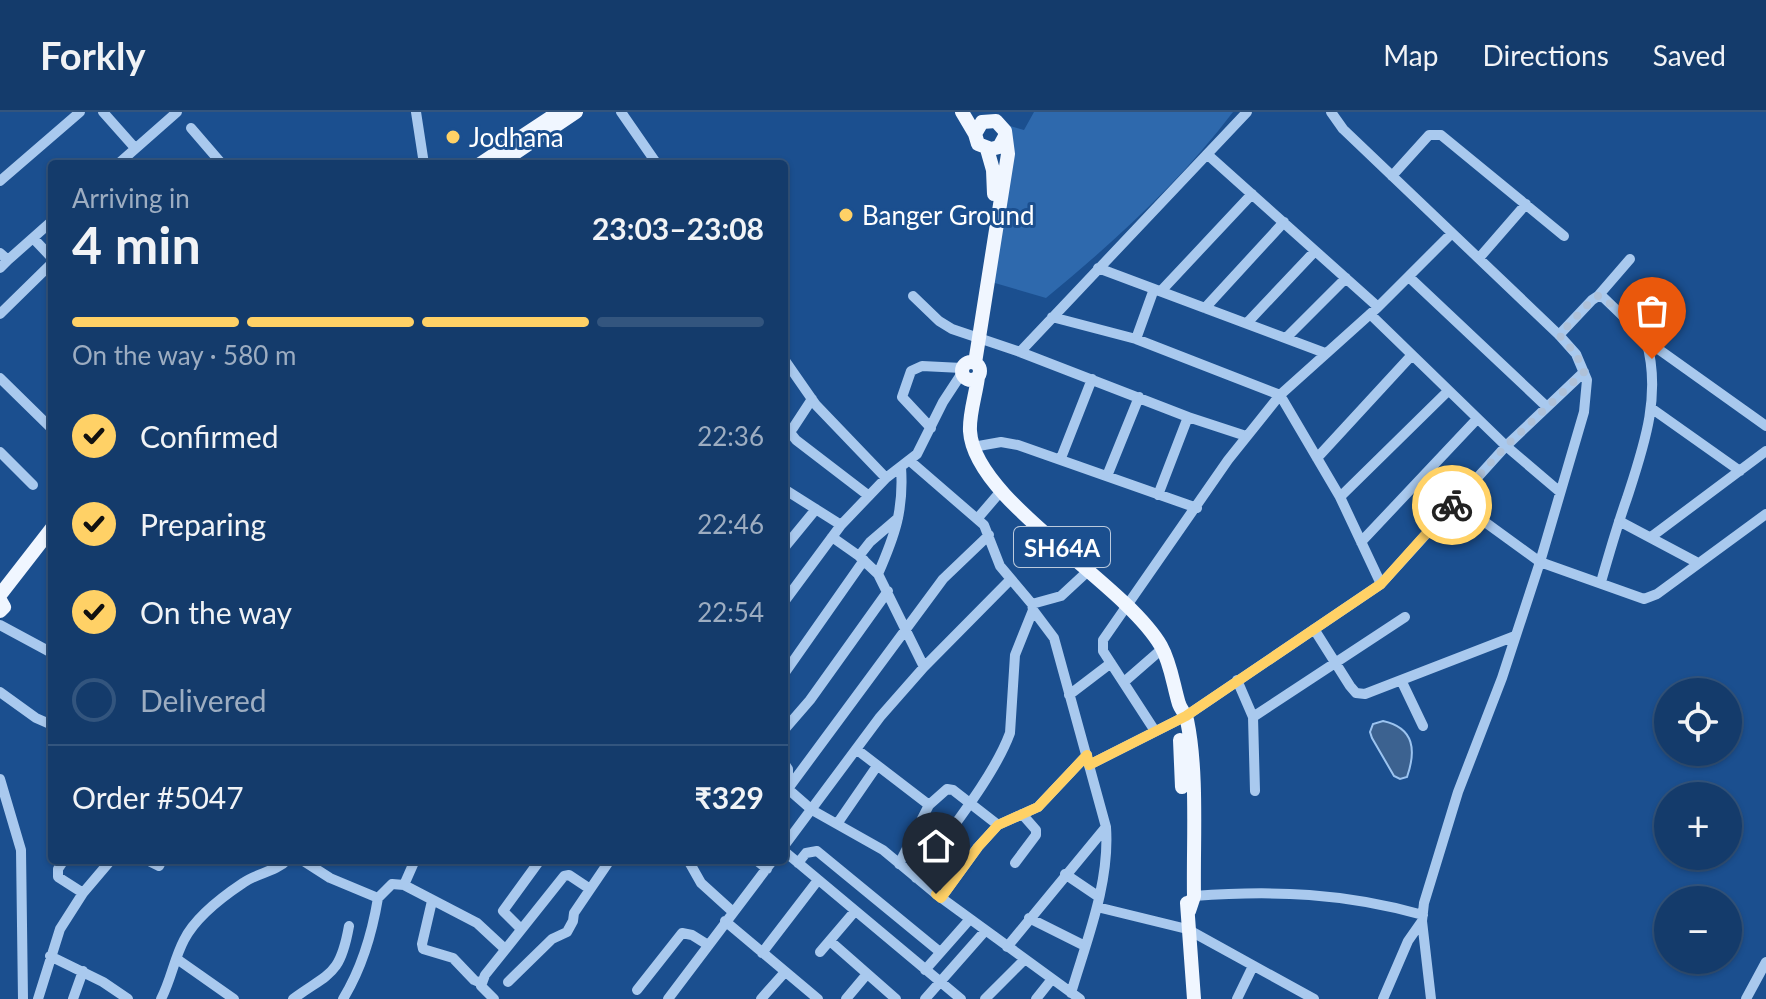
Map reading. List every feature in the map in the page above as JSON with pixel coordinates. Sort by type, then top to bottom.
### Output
[{"type":"main road","points":[[486,160],[559,112]]},
{"type":"main road","points":[[505,160],[576,112]]},
{"type":"main road","points":[[962,112],[978,123],[991,120],[1003,124]]},
{"type":"main road","points":[[978,123],[978,144],[987,149],[999,147],[1003,124]]},
{"type":"main road","points":[[973,447],[969,369],[1007,160],[1003,124]]},
{"type":"main road","points":[[975,335],[994,193],[993,170],[987,149]]},
{"type":"main road","name":"SH64A","points":[[973,447],[1001,491],[1128,605],[1163,648],[1182,714],[1192,790],[1194,896],[1189,911]]},
{"type":"main road","points":[[1,603],[48,534]]},
{"type":"main road","points":[[1,603],[48,547]]},
{"type":"main road","name":"SH64A","points":[[1182,714],[1185,895],[1196,998]]},
{"type":"street","points":[[0,181],[80,112]]},
{"type":"street","points":[[103,112],[135,148]]},
{"type":"street","points":[[122,160],[176,112]]},
{"type":"street","points":[[416,112],[423,160]]},
{"type":"street","points":[[621,112],[654,160]]},
{"type":"street","points":[[1020,352],[1247,112]]},
{"type":"street","points":[[1331,112],[1343,129],[1559,335],[1576,354],[1584,372],[1587,393],[1540,562],[1437,855],[1422,918],[1408,941],[1383,999]]},
{"type":"street","points":[[191,128],[219,160]]},
{"type":"street","points":[[1392,176],[1429,135],[1441,135],[1564,236]]},
{"type":"street","points":[[1208,155],[1346,278],[1411,356],[1506,446],[1560,492]]},
{"type":"street","points":[[1136,339],[1157,290],[1252,194]]},
{"type":"street","points":[[1480,257],[1526,204]]},
{"type":"street","points":[[1205,308],[1284,222]]},
{"type":"street","points":[[3,260],[48,225]]},
{"type":"street","points":[[1155,731],[1103,651],[1103,640],[1246,436],[1280,395],[1374,311],[1452,233]]},
{"type":"street","points":[[33,238],[48,255]]},
{"type":"street","points":[[1247,323],[1315,251]]},
{"type":"street","points":[[1559,335],[1630,259]]},
{"type":"street","points":[[0,314],[48,264]]},
{"type":"street","points":[[1098,268],[1325,353]]},
{"type":"street","points":[[1409,277],[1547,407]]},
{"type":"street","points":[[1286,338],[1346,278]]},
{"type":"street","points":[[913,296],[952,329],[1246,436]]},
{"type":"street","points":[[1598,296],[1604,298],[1646,338],[1766,426]]},
{"type":"street","points":[[1052,317],[1136,339],[1280,395],[1340,497],[1381,584]]},
{"type":"street","points":[[1601,582],[1648,434],[1652,359],[1646,338]]},
{"type":"street","points":[[1317,458],[1411,356]]},
{"type":"street","points":[[788,365],[812,399],[886,478]]},
{"type":"street","points":[[931,428],[902,397],[911,371],[922,366],[969,369]]},
{"type":"street","points":[[788,597],[841,525],[886,478],[917,454],[947,395],[969,369]]},
{"type":"street","points":[[941,898],[998,825],[1038,807],[1088,760],[1155,731],[1381,584],[1506,446],[1584,372]]},
{"type":"street","points":[[0,378],[48,425]]},
{"type":"street","points":[[1061,458],[1092,379]]},
{"type":"street","points":[[1340,497],[1448,391]]},
{"type":"street","points":[[1107,476],[1139,397]]},
{"type":"street","points":[[788,428],[812,399]]},
{"type":"street","points":[[1651,408],[1740,471]]},
{"type":"street","points":[[1158,495],[1188,417]]},
{"type":"street","points":[[1361,542],[1477,419]]},
{"type":"street","points":[[788,432],[869,496]]},
{"type":"street","points":[[973,447],[1001,442],[1061,458],[1197,508]]},
{"type":"street","points":[[1651,537],[1766,451]]},
{"type":"street","points":[[0,452],[33,485]]},
{"type":"street","points":[[878,574],[900,516],[906,464]]},
{"type":"street","points":[[788,792],[812,810],[883,850],[941,898],[1076,996],[1085,946],[1098,902],[1107,844],[1106,827],[1054,638],[1023,591],[1000,566],[989,535],[977,519],[906,464]]},
{"type":"street","points":[[977,519],[1001,491]]},
{"type":"street","points":[[788,492],[841,525]]},
{"type":"street","points":[[1456,501],[1540,562],[1644,599],[1650,599],[1766,514]]},
{"type":"street","points":[[788,543],[816,509]]},
{"type":"street","points":[[788,668],[870,542],[900,516]]},
{"type":"street","points":[[1619,521],[1698,563]]},
{"type":"street","points":[[788,787],[943,579],[989,535]]},
{"type":"street","points":[[832,537],[862,558],[878,574],[924,667]]},
{"type":"street","points":[[916,878],[994,765],[1010,733],[1015,655],[1032,607],[1061,596],[1088,571]]},
{"type":"street","points":[[788,843],[880,717],[924,667],[1010,580]]},
{"type":"street","points":[[788,725],[810,700],[888,591]]},
{"type":"street","points":[[1253,717],[1405,617]]},
{"type":"street","points":[[0,625],[48,651]]},
{"type":"street","points":[[1314,629],[1356,693],[1365,694],[1515,636]]},
{"type":"street","points":[[1124,682],[1163,648]]},
{"type":"street","points":[[1069,695],[1111,663]]},
{"type":"street","points":[[1237,680],[1253,717],[1255,791]]},
{"type":"street","points":[[1401,680],[1423,726]]},
{"type":"street","points":[[0,692],[48,719]]},
{"type":"street","points":[[856,749],[929,805]]},
{"type":"street","points":[[837,824],[877,766]]},
{"type":"street","points":[[0,779],[21,850],[23,999]]},
{"type":"street","points":[[899,864],[929,805],[947,789],[953,790],[998,825]]},
{"type":"street","points":[[1015,863],[1036,835],[1036,830],[1022,814]]},
{"type":"street","points":[[1007,947],[1106,827]]},
{"type":"street","points":[[798,863],[806,853],[817,851],[940,952]]},
{"type":"street","points":[[788,853],[961,999]]},
{"type":"street","points":[[61,864],[58,877],[83,893]]},
{"type":"street","points":[[38,999],[60,929],[83,893],[108,864]]},
{"type":"street","points":[[161,999],[183,942],[198,921],[243,882],[283,864]]},
{"type":"street","points":[[308,864],[330,878],[378,898]]},
{"type":"street","points":[[404,885],[413,864]]},
{"type":"street","points":[[521,929],[503,911],[534,864]]},
{"type":"street","points":[[508,982],[552,939],[567,932],[574,913],[607,864]]},
{"type":"street","points":[[690,864],[701,883],[733,912]]},
{"type":"street","points":[[674,997],[725,921],[770,864]]},
{"type":"street","points":[[481,983],[566,874],[590,889]]},
{"type":"street","points":[[1065,874],[1098,902],[1190,931],[1299,996],[1314,999]]},
{"type":"street","points":[[762,953],[818,880]]},
{"type":"street","points":[[343,999],[362,963],[378,898],[392,884],[404,885],[477,923],[505,949]]},
{"type":"street","points":[[1194,896],[1306,893],[1369,901],[1422,918]]},
{"type":"street","points":[[432,901],[423,949],[453,958],[494,999]]},
{"type":"street","points":[[820,952],[855,911]]},
{"type":"street","points":[[1029,918],[1085,946]]},
{"type":"street","points":[[1422,918],[1431,999]]},
{"type":"street","points":[[925,970],[970,919]]},
{"type":"street","points":[[725,921],[816,998]]},
{"type":"street","points":[[293,999],[332,973],[345,952],[349,926]]},
{"type":"street","points":[[925,999],[985,931]]},
{"type":"street","points":[[637,990],[682,933],[708,945]]},
{"type":"street","points":[[830,941],[896,999]]},
{"type":"street","points":[[50,956],[83,971],[128,999]]},
{"type":"street","points":[[177,959],[234,999]]},
{"type":"street","points":[[985,999],[1025,959]]},
{"type":"street","points":[[1746,999],[1766,962]]},
{"type":"street","points":[[1237,999],[1253,966]]},
{"type":"street","points":[[73,999],[83,971]]},
{"type":"street","points":[[761,999],[785,972]]},
{"type":"street","points":[[846,999],[867,974]]},
{"type":"street","points":[[1036,999],[1052,979]]},
{"type":"shaded area","points":[[1034,112],[1233,112],[1191,163],[1145,210],[1046,298],[988,281],[1010,126],[1024,130]]},
{"type":"shaded area","points":[[1383,721],[1402,729],[1410,742],[1412,758],[1407,777],[1400,779],[1394,776],[1372,738],[1370,732],[1373,724]]},
{"type":"way so far","points":[[1452,505],[1506,446],[1584,372],[1576,354],[1559,335],[1592,300],[1598,296],[1604,298],[1646,338],[1652,359]]},
{"type":"place","name":"Jodhana","points":[[453,137]]},
{"type":"place","name":"Banger Ground","points":[[846,215]]},
{"type":"route","points":[[936,894],[941,898],[998,825],[1038,807],[1087,755],[1089,765],[1186,716],[1381,584],[1452,505]]}]
